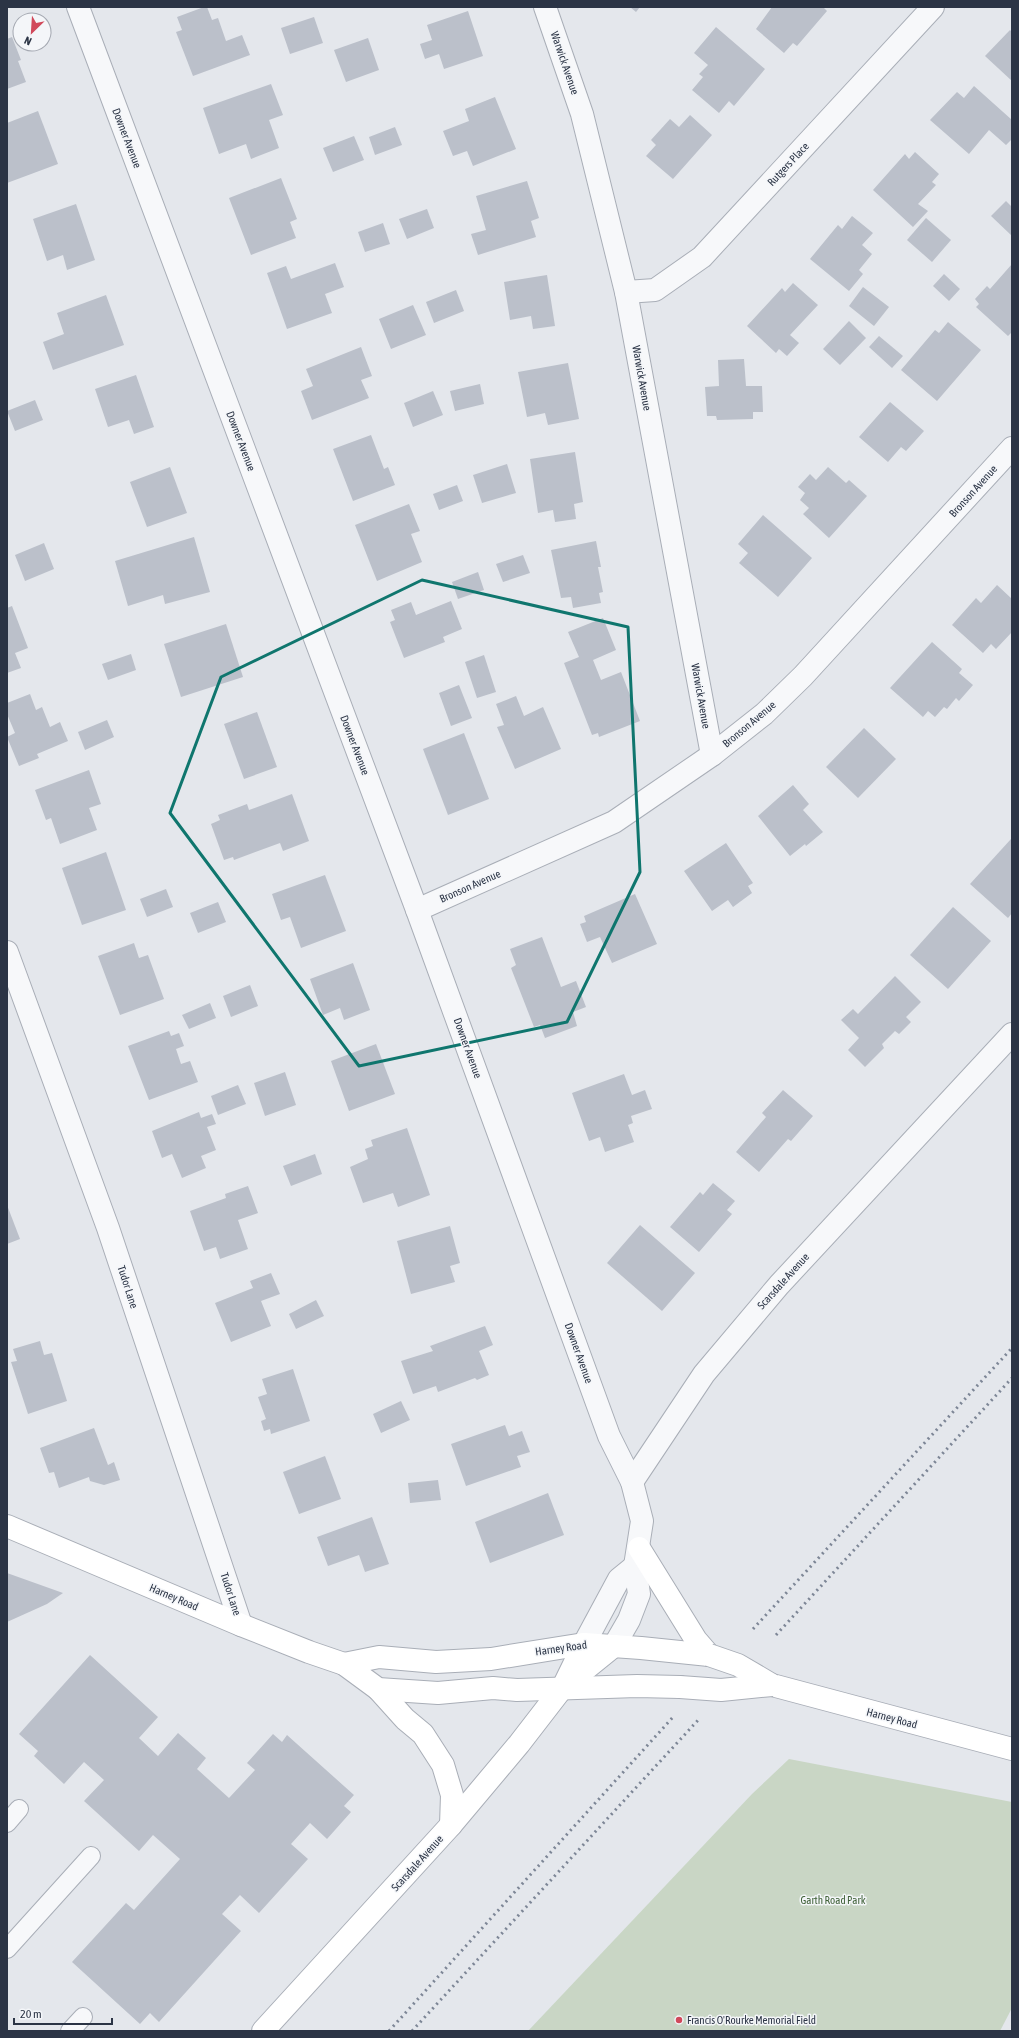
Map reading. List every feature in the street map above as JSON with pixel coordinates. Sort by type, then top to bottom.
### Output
[{"type":"street","name":"Downer Avenue","points":[[78,7],[417,910],[609,1436],[632,1482]]},
{"type":"street","name":"Warwick Avenue","points":[[545,7],[582,114],[626,292],[712,755]]},
{"type":"street","name":"Rutgers Place","points":[[626,292],[655,290],[702,257],[932,7]]},
{"type":"street","name":"Bronson Avenue","points":[[417,910],[614,822],[712,755],[764,714],[803,676],[1012,448]]},
{"type":"street","name":"Tudor Lane","points":[[7,952],[108,1228],[241,1625]]},
{"type":"street","name":"Scarsdale Avenue","points":[[563,1687],[614,1646],[629,1620],[639,1594],[637,1557],[642,1522],[632,1482],[704,1374],[779,1284],[1012,1034]]},
{"type":"street","name":"Harney Road","points":[[7,1526],[241,1625],[344,1664],[378,1689],[438,1693],[493,1688],[517,1690],[563,1687],[637,1686],[721,1690],[772,1685]]},
{"type":"street","name":"Scarsdale Avenue","points":[[263,2031],[451,1825],[519,1744],[563,1687],[619,1579],[637,1557]]},
{"type":"street","points":[[637,1557],[696,1640],[709,1655]]},
{"type":"street","name":"Harney Road","points":[[344,1664],[379,1657],[436,1662],[491,1659],[584,1644],[709,1655],[738,1665],[772,1685],[1012,1749]]},
{"type":"street","points":[[378,1689],[405,1719],[423,1734],[443,1765],[452,1795],[451,1825]]},
{"type":"lane","points":[[7,1823],[19,1809]]},
{"type":"lane","points":[[7,1949],[91,1856]]},
{"type":"lane","points":[[70,2031],[83,2017]]},
{"type":"path","points":[[794,2012],[812,2031]]},
{"type":"highlighted area","points":[[422,580],[628,627],[640,872],[567,1022],[359,1066],[170,813],[221,677]]},
{"type":"green space","name":"Garth Road Park","points":[[789,1759],[1012,1802],[1012,2008],[1000,2031],[528,2031],[752,1794]]},
{"type":"building","points":[[207,7],[212,20],[218,18],[226,41],[242,35],[250,55],[193,76],[176,32],[182,30],[177,17]]},
{"type":"building","points":[[630,7],[640,7],[636,12]]},
{"type":"building","points":[[772,7],[823,7],[827,11],[797,46],[793,43],[784,53],[756,29]]},
{"type":"building","points":[[468,11],[483,56],[444,69],[439,54],[425,59],[420,44],[432,40],[427,25]]},
{"type":"building","points":[[314,17],[323,43],[290,54],[281,28]]},
{"type":"building","points":[[716,27],[765,69],[734,106],[729,101],[719,113],[692,90],[703,77],[699,74],[708,65],[694,53]]},
{"type":"building","points":[[1010,30],[1012,32],[1012,81],[985,56]]},
{"type":"building","points":[[12,37],[12,52],[18,52],[21,60],[18,61],[26,82],[7,89],[7,39]]},
{"type":"building","points":[[368,38],[379,70],[346,82],[334,50]]},
{"type":"building","points":[[271,84],[283,115],[269,120],[279,148],[251,159],[246,144],[219,154],[203,108]]},
{"type":"building","points":[[974,86],[1012,120],[1012,139],[1006,145],[989,130],[969,154],[930,120],[957,92],[964,98]]},
{"type":"building","points":[[495,97],[516,149],[473,166],[467,151],[453,156],[443,131],[469,121],[465,109]]},
{"type":"building","points":[[38,111],[58,164],[7,183],[7,123]]},
{"type":"building","points":[[690,115],[712,135],[673,179],[646,156],[656,145],[651,140],[670,119],[679,127]]},
{"type":"building","points":[[395,127],[402,145],[375,155],[369,137]]},
{"type":"building","points":[[354,136],[364,160],[333,172],[323,148]]},
{"type":"building","points":[[915,152],[939,174],[932,182],[936,185],[918,204],[928,211],[913,227],[873,190],[905,154],[909,159]]},
{"type":"building","points":[[281,178],[297,219],[290,222],[296,238],[251,255],[229,198]]},
{"type":"building","points":[[527,181],[539,218],[531,221],[536,237],[478,255],[471,234],[486,230],[476,196]]},
{"type":"building","points":[[1006,201],[1012,207],[1012,236],[991,216]]},
{"type":"building","points":[[76,204],[95,260],[67,270],[63,255],[47,261],[33,219]]},
{"type":"building","points":[[427,209],[434,228],[407,239],[399,219]]},
{"type":"building","points":[[852,216],[873,233],[862,245],[872,254],[859,270],[863,274],[849,291],[810,259],[838,225],[842,229]]},
{"type":"building","points":[[926,218],[951,240],[932,262],[907,240]]},
{"type":"building","points":[[383,223],[390,244],[365,252],[358,232]]},
{"type":"building","points":[[335,263],[344,287],[325,294],[332,313],[287,329],[267,273],[286,266],[291,279]]},
{"type":"building","points":[[1012,264],[1012,332],[1008,336],[976,307],[979,304],[975,299],[987,286],[990,289]]},
{"type":"building","points":[[944,274],[960,289],[949,301],[933,286]]},
{"type":"building","points":[[547,275],[555,326],[533,329],[531,316],[510,320],[504,282]]},
{"type":"building","points":[[793,283],[818,305],[790,335],[799,343],[787,356],[779,349],[776,353],[747,326],[782,288],[785,292]]},
{"type":"building","points":[[863,287],[889,307],[874,326],[849,306]]},
{"type":"building","points":[[456,290],[464,311],[434,323],[426,302]]},
{"type":"building","points":[[106,295],[124,345],[53,370],[43,342],[64,334],[57,313]]},
{"type":"building","points":[[413,305],[426,335],[391,349],[379,319]]},
{"type":"building","points":[[849,321],[866,338],[840,365],[823,349]]},
{"type":"building","points":[[948,322],[981,350],[937,401],[901,370],[935,330],[939,333]]},
{"type":"building","points":[[879,336],[903,356],[892,368],[869,347]]},
{"type":"building","points":[[361,347],[372,376],[361,380],[369,398],[312,420],[301,391],[313,386],[306,369]]},
{"type":"building","points":[[744,359],[746,386],[762,386],[763,412],[753,412],[753,419],[717,420],[716,416],[707,416],[705,387],[719,386],[718,360]]},
{"type":"building","points":[[568,363],[579,419],[548,425],[545,413],[527,417],[518,372]]},
{"type":"building","points":[[136,375],[154,427],[134,434],[129,420],[108,427],[95,389]]},
{"type":"building","points":[[480,384],[484,404],[455,411],[450,391]]},
{"type":"building","points":[[433,391],[443,415],[413,427],[404,403]]},
{"type":"building","points":[[35,400],[43,420],[15,431],[7,411]]},
{"type":"building","points":[[890,402],[924,431],[906,451],[901,447],[888,462],[859,437]]},
{"type":"building","points":[[371,435],[384,469],[388,467],[395,485],[353,501],[333,449]]},
{"type":"building","points":[[575,452],[583,502],[574,504],[576,519],[555,522],[553,510],[538,513],[530,459]]},
{"type":"building","points":[[507,464],[516,493],[482,503],[473,475]]},
{"type":"building","points":[[170,467],[187,513],[147,527],[130,482]]},
{"type":"building","points":[[828,467],[846,483],[849,480],[867,496],[829,538],[803,514],[809,508],[800,500],[805,493],[798,487],[810,474],[816,480]]},
{"type":"building","points":[[457,485],[463,501],[439,510],[433,494]]},
{"type":"building","points":[[409,504],[420,531],[411,534],[422,562],[377,581],[355,525]]},
{"type":"building","points":[[763,515],[812,558],[778,597],[739,563],[748,553],[738,544]]},
{"type":"building","points":[[194,537],[210,592],[165,604],[163,595],[128,606],[115,561]]},
{"type":"building","points":[[596,541],[601,567],[598,567],[603,592],[599,593],[601,603],[573,608],[571,597],[561,598],[551,550]]},
{"type":"building","points":[[44,543],[54,569],[25,581],[15,555]]},
{"type":"building","points":[[523,555],[530,573],[503,582],[496,564]]},
{"type":"building","points":[[478,572],[484,590],[458,599],[452,582]]},
{"type":"building","points":[[997,585],[1012,599],[1012,632],[996,649],[991,644],[983,653],[952,625],[976,598],[981,603]]},
{"type":"building","points":[[451,601],[462,629],[443,637],[445,642],[404,658],[390,622],[395,620],[391,610],[411,602],[416,615]]},
{"type":"building","points":[[12,606],[28,648],[15,653],[21,668],[7,673],[7,608]]},
{"type":"building","points":[[603,618],[616,650],[593,660],[601,680],[621,672],[640,721],[599,737],[598,733],[592,735],[564,663],[579,657],[568,632]]},
{"type":"building","points":[[226,624],[243,677],[181,697],[164,644]]},
{"type":"building","points":[[932,642],[962,669],[959,673],[973,685],[959,701],[956,698],[947,709],[944,707],[935,717],[928,711],[923,717],[890,688]]},
{"type":"building","points":[[131,654],[136,670],[108,680],[102,664]]},
{"type":"building","points":[[484,655],[496,692],[477,698],[465,662]]},
{"type":"building","points":[[459,685],[472,718],[451,726],[439,693]]},
{"type":"building","points":[[30,694],[36,710],[42,707],[50,727],[60,722],[68,741],[37,754],[39,758],[19,766],[7,737],[15,733],[7,714],[7,703]]},
{"type":"building","points":[[516,696],[524,716],[543,707],[561,749],[515,769],[497,727],[504,725],[496,704]]},
{"type":"building","points":[[257,712],[277,767],[244,779],[224,724]]},
{"type":"building","points":[[107,720],[114,737],[85,750],[78,732]]},
{"type":"building","points":[[864,728],[896,759],[858,798],[826,767]]},
{"type":"building","points":[[464,733],[489,799],[448,815],[423,749]]},
{"type":"building","points":[[89,770],[101,804],[89,808],[97,830],[60,844],[51,818],[46,820],[35,790]]},
{"type":"building","points":[[793,785],[809,804],[803,810],[823,832],[806,846],[805,844],[790,856],[758,816]]},
{"type":"building","points":[[292,794],[309,841],[283,851],[280,843],[234,860],[233,857],[224,860],[211,824],[220,820],[218,815],[247,804],[249,810]]},
{"type":"building","points":[[1011,839],[1012,913],[1008,918],[970,884]]},
{"type":"building","points":[[726,843],[753,883],[748,886],[752,893],[733,907],[728,900],[712,911],[684,871]]},
{"type":"building","points":[[106,852],[126,910],[82,925],[62,868]]},
{"type":"building","points":[[325,875],[346,931],[301,948],[290,917],[281,920],[272,894]]},
{"type":"building","points":[[166,889],[173,907],[147,917],[140,899]]},
{"type":"building","points":[[635,894],[657,944],[612,963],[600,937],[587,942],[580,924],[586,922],[584,916]]},
{"type":"building","points":[[218,902],[226,922],[198,933],[190,913]]},
{"type":"building","points":[[953,907],[991,941],[948,989],[910,955]]},
{"type":"building","points":[[542,937],[561,987],[576,981],[586,1007],[573,1012],[577,1026],[545,1038],[540,1025],[534,1027],[511,968],[516,965],[510,949]]},
{"type":"building","points":[[134,943],[139,958],[148,955],[164,999],[120,1015],[98,956]]},
{"type":"building","points":[[353,963],[370,1010],[344,1020],[340,1008],[323,1015],[310,979]]},
{"type":"building","points":[[895,976],[921,1002],[906,1017],[911,1022],[899,1034],[895,1031],[882,1044],[884,1048],[865,1067],[848,1050],[859,1038],[841,1020],[853,1009],[858,1014]]},
{"type":"building","points":[[250,985],[258,1006],[231,1017],[223,996]]},
{"type":"building","points":[[210,1003],[216,1018],[189,1029],[182,1015]]},
{"type":"building","points":[[169,1031],[171,1036],[179,1033],[184,1046],[176,1049],[181,1064],[190,1061],[198,1082],[149,1100],[128,1046]]},
{"type":"building","points":[[376,1044],[395,1094],[349,1111],[331,1061]]},
{"type":"building","points":[[285,1072],[296,1105],[265,1116],[254,1083]]},
{"type":"building","points":[[624,1074],[632,1095],[645,1090],[652,1109],[631,1116],[633,1123],[628,1125],[634,1142],[605,1152],[600,1137],[589,1141],[572,1093]]},
{"type":"building","points":[[238,1085],[246,1104],[218,1115],[211,1096]]},
{"type":"building","points":[[783,1090],[813,1116],[791,1141],[788,1139],[759,1172],[736,1152],[766,1117],[762,1113]]},
{"type":"building","points":[[199,1112],[201,1118],[212,1114],[216,1124],[207,1127],[216,1150],[201,1156],[206,1168],[182,1178],[172,1154],[162,1158],[152,1131]]},
{"type":"building","points":[[407,1128],[430,1195],[398,1207],[393,1193],[363,1203],[350,1167],[368,1159],[365,1149],[373,1146],[371,1140]]},
{"type":"building","points":[[315,1154],[322,1174],[291,1186],[283,1166]]},
{"type":"building","points":[[713,1183],[735,1201],[727,1210],[732,1214],[699,1252],[670,1227],[700,1192],[703,1195]]},
{"type":"building","points":[[248,1186],[258,1213],[238,1220],[248,1249],[220,1259],[216,1247],[204,1251],[190,1211],[226,1198],[225,1194]]},
{"type":"building","points":[[7,1205],[20,1239],[7,1244]]},
{"type":"building","points":[[640,1225],[695,1273],[662,1311],[607,1263]]},
{"type":"building","points":[[450,1226],[460,1263],[450,1266],[455,1282],[411,1294],[397,1241]]},
{"type":"building","points":[[271,1273],[280,1294],[261,1301],[271,1326],[231,1342],[215,1303],[253,1288],[250,1281]]},
{"type":"building","points":[[316,1300],[324,1316],[296,1329],[289,1314]]},
{"type":"building","points":[[485,1326],[493,1345],[479,1351],[489,1375],[477,1380],[475,1378],[438,1392],[436,1386],[413,1394],[401,1361],[433,1351],[430,1346]]},
{"type":"building","points":[[40,1341],[44,1355],[52,1353],[67,1401],[28,1414],[11,1362],[17,1361],[13,1349]]},
{"type":"building","points":[[293,1369],[310,1421],[271,1434],[270,1429],[264,1431],[261,1421],[266,1419],[258,1397],[267,1394],[262,1379]]},
{"type":"building","points":[[401,1401],[410,1420],[381,1433],[373,1414]]},
{"type":"building","points":[[505,1425],[509,1436],[522,1431],[530,1452],[517,1456],[521,1467],[466,1486],[451,1444]]},
{"type":"building","points":[[94,1428],[108,1465],[114,1462],[120,1480],[104,1485],[90,1481],[89,1477],[59,1488],[54,1472],[49,1473],[40,1448]]},
{"type":"building","points":[[325,1456],[341,1499],[299,1514],[283,1472]]},
{"type":"building","points":[[438,1480],[441,1500],[410,1503],[408,1483]]},
{"type":"building","points":[[548,1493],[564,1535],[490,1563],[475,1522]]},
{"type":"building","points":[[372,1517],[389,1564],[365,1572],[359,1555],[328,1566],[317,1537]]},
{"type":"building","points":[[7,1573],[63,1593],[47,1604],[7,1622]]},
{"type":"building","points":[[90,1655],[158,1717],[139,1738],[158,1756],[178,1733],[206,1758],[197,1769],[229,1798],[255,1770],[247,1763],[273,1734],[282,1742],[287,1735],[354,1795],[344,1806],[351,1812],[327,1839],[310,1823],[291,1844],[308,1859],[259,1913],[240,1895],[222,1914],[241,1931],[159,2022],[150,2013],[140,2024],[72,1962],[126,1903],[134,1910],[180,1859],[153,1835],[139,1851],[84,1801],[104,1780],[84,1762],[64,1784],[34,1756],[38,1751],[19,1734]]},
{"type":"railway","points":[[753,1629],[1012,1348]]},
{"type":"railway","points":[[776,1635],[1012,1378]]},
{"type":"railway","points":[[389,2031],[674,1716]]},
{"type":"railway","points":[[412,2031],[700,1718]]},
{"type":"place","name":"Francis O'Rourke Memorial Field","points":[[679,2020]]}]
